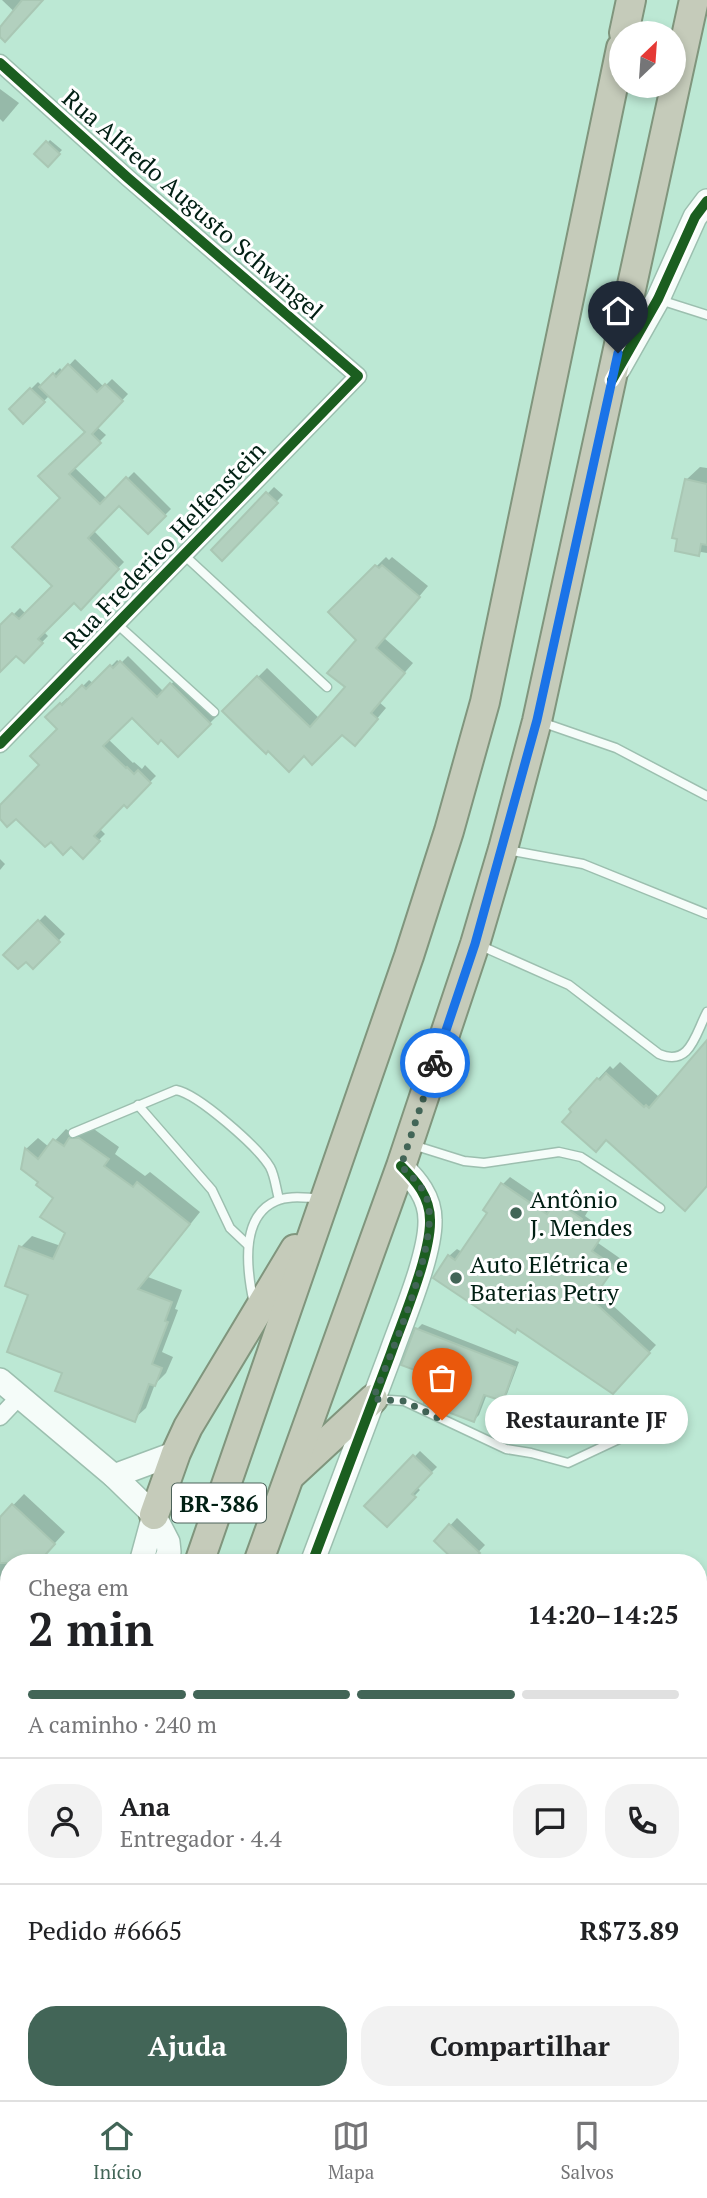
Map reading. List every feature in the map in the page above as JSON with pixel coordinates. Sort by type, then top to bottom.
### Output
[{"type":"highway","points":[[627,21],[631,0]]},
{"type":"highway","name":"BR-386","points":[[261,1554],[404,1155],[475,944],[503,849],[537,720],[694,0]]},
{"type":"highway","name":"BR-386","points":[[202,1554],[409,956],[449,831],[485,702],[610,98]]},
{"type":"highway","points":[[154,1515],[176,1453],[201,1403],[326,1198]]},
{"type":"highway","points":[[288,1479],[373,1399]]},
{"type":"street","name":"Rua Alfredo Augusto Schwingel","points":[[0,63],[128,178],[358,376]]},
{"type":"street","points":[[612,380],[658,299],[695,217],[707,201]]},
{"type":"street","name":"Rua Frederico Helfenstein","points":[[0,744],[358,376]]},
{"type":"street","points":[[315,1554],[408,1307],[428,1242],[430,1219],[426,1199],[404,1155]]},
{"type":"street","points":[[0,1380],[114,1476],[154,1515],[168,1542],[168,1554]]},
{"type":"street","points":[[0,1417],[19,1397]]},
{"type":"street","points":[[114,1476],[176,1453]]},
{"type":"street","points":[[143,1554],[154,1515]]},
{"type":"lane","points":[[658,299],[707,315]]},
{"type":"lane","points":[[184,555],[327,687]]},
{"type":"lane","points":[[117,624],[214,712]]},
{"type":"lane","points":[[537,720],[616,748],[707,796]]},
{"type":"lane","points":[[503,849],[583,864],[707,914]]},
{"type":"lane","points":[[475,944],[569,985],[659,1054],[671,1059],[686,1053],[707,1012]]},
{"type":"lane","points":[[73,1133],[176,1090],[186,1092],[200,1100],[263,1157],[272,1170],[278,1199]]},
{"type":"lane","points":[[138,1105],[212,1190],[230,1228],[248,1245]]},
{"type":"lane","points":[[404,1155],[484,1163],[559,1152],[581,1157],[660,1208]]},
{"type":"lane","points":[[256,1314],[250,1286],[248,1245],[256,1219],[267,1206],[278,1199],[326,1198]]},
{"type":"lane","points":[[373,1399],[404,1401],[506,1449],[568,1463],[651,1424]]},
{"type":"building","points":[[22,0],[43,0],[5,42],[0,37],[0,27]]},
{"type":"building","points":[[46,141],[60,154],[48,167],[34,154]]},
{"type":"building","points":[[68,364],[97,392],[105,384],[123,401],[92,434],[101,443],[69,474],[100,504],[126,477],[166,516],[148,534],[119,506],[88,538],[119,569],[81,610],[74,603],[38,639],[43,643],[24,663],[16,656],[0,672],[0,625],[12,613],[19,619],[52,586],[12,547],[60,498],[38,476],[85,432],[39,387],[53,373],[56,377]]},
{"type":"building","points":[[30,388],[45,402],[23,424],[9,409]]},
{"type":"building","points":[[685,479],[707,484],[707,545],[701,544],[699,556],[675,551],[677,539],[672,538]]},
{"type":"building","points":[[266,492],[278,503],[222,561],[211,550]]},
{"type":"building","points":[[375,565],[379,568],[382,565],[420,597],[376,648],[405,673],[371,713],[378,719],[355,746],[342,735],[312,765],[304,756],[289,772],[268,751],[266,754],[222,711],[257,676],[310,727],[345,687],[327,673],[356,640],[328,612]]},
{"type":"building","points":[[120,661],[157,697],[170,683],[211,724],[178,757],[161,740],[158,744],[132,718],[103,746],[126,768],[134,774],[138,770],[151,783],[127,808],[124,805],[94,836],[100,841],[83,859],[71,847],[63,855],[51,842],[45,847],[16,819],[7,827],[0,819],[0,805],[39,765],[30,756],[57,729],[45,717],[82,685],[86,689],[110,665],[113,668]]},
{"type":"building","points":[[38,920],[60,942],[33,969],[26,962],[18,969],[3,955]]},
{"type":"building","points":[[707,1040],[707,1186],[685,1211],[606,1140],[596,1152],[562,1122],[571,1112],[569,1109],[597,1078],[600,1080],[606,1073],[644,1107],[646,1105],[649,1108]]},
{"type":"building","points":[[69,1138],[79,1138],[109,1159],[104,1166],[133,1187],[137,1182],[190,1224],[138,1289],[172,1302],[165,1321],[168,1322],[152,1364],[162,1368],[155,1386],[149,1384],[135,1422],[55,1391],[62,1373],[7,1352],[28,1295],[5,1286],[19,1246],[53,1259],[65,1233],[40,1217],[53,1198],[21,1169],[25,1148],[38,1159],[53,1139],[64,1146]]},
{"type":"building","points":[[501,1183],[547,1214],[556,1201],[582,1219],[579,1224],[600,1239],[592,1251],[615,1267],[592,1300],[650,1353],[613,1394],[517,1329],[515,1333],[433,1278],[448,1255],[455,1260],[487,1213],[483,1210]]},
{"type":"building","points":[[415,1328],[515,1367],[503,1401],[484,1395],[474,1422],[424,1403],[434,1377],[401,1365]]},
{"type":"building","points":[[413,1455],[432,1473],[412,1494],[416,1497],[387,1527],[364,1506]]},
{"type":"building","points":[[12,1504],[55,1544],[46,1554],[0,1554],[0,1517]]},
{"type":"building","points":[[449,1524],[480,1553],[448,1554],[434,1541]]},
{"type":"cycle path","points":[[0,63],[128,178],[358,376],[0,744]]},
{"type":"cycle path","points":[[612,380],[658,299],[695,217],[707,201]]},
{"type":"cycle path","points":[[315,1554],[409,1305],[426,1250],[430,1220],[428,1204],[417,1184],[401,1166]]},
{"type":"way so far","points":[[435,1063],[401,1166],[417,1182],[426,1199],[430,1219],[428,1242],[408,1307],[373,1399],[404,1401],[442,1420]]},
{"type":"place","name":"Antônio J. Mendes","points":[[516,1213]]},
{"type":"place","name":"Auto Elétrica e Baterias Petry","points":[[456,1278]]},
{"type":"place","name":"Restaurante JF","points":[[442,1420]]},
{"type":"route","points":[[435,1063],[475,944],[537,720],[618,353]]}]
